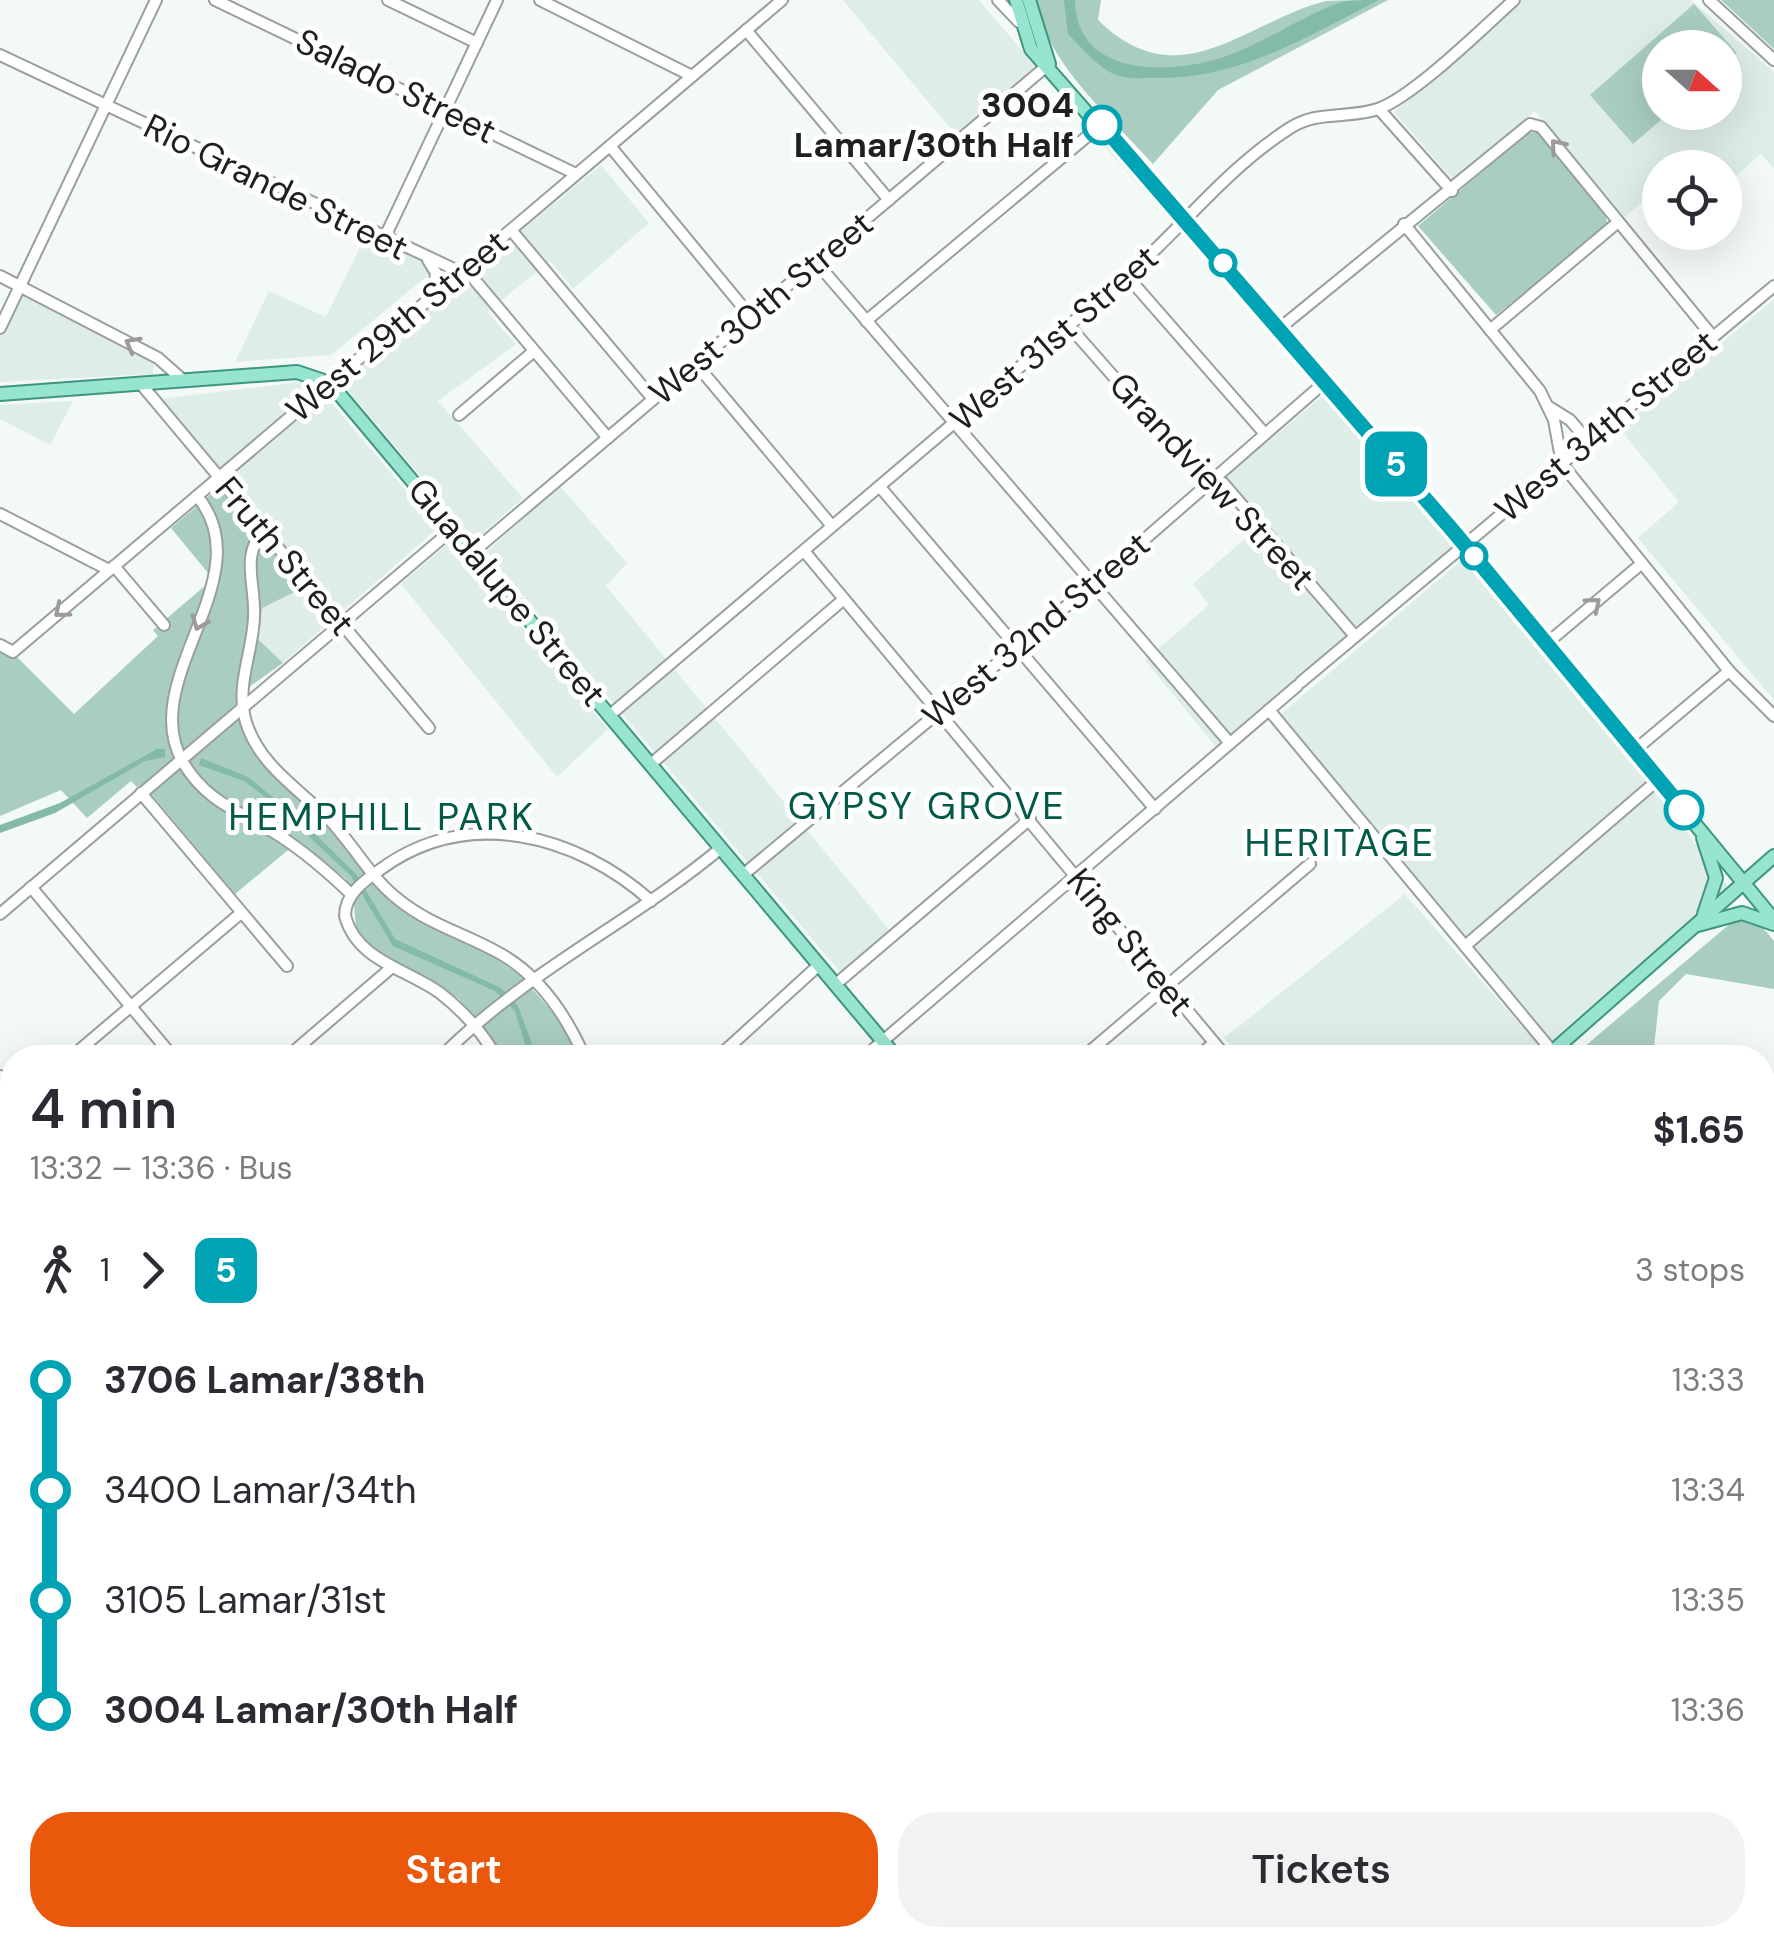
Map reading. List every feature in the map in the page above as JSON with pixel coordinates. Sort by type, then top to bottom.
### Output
[{"type":"main road","points":[[1016,0],[1031,48],[1102,124],[1464,543],[1774,922]]},
{"type":"main road","points":[[1029,0],[1049,64]]},
{"type":"main road","points":[[0,394],[297,372],[330,382]]},
{"type":"main road","name":"Guadalupe Street","points":[[330,382],[887,1045]]},
{"type":"main road","points":[[1696,926],[1716,881],[1701,831]]},
{"type":"main road","points":[[1558,1045],[1774,856]]},
{"type":"main road","points":[[1696,926],[1742,912],[1774,922]]},
{"type":"street","points":[[0,328],[156,0]]},
{"type":"street","name":"Salado Street","points":[[215,0],[446,108],[576,174]]},
{"type":"street","points":[[388,0],[477,43]]},
{"type":"street","points":[[384,239],[497,0]]},
{"type":"street","points":[[540,0],[692,76]]},
{"type":"street","name":"West 29th Street","points":[[0,645],[12,652],[782,0]]},
{"type":"street","points":[[998,0],[1020,22]]},
{"type":"street","name":"West 31st Street","points":[[610,715],[1070,326],[1127,276],[1195,206],[1301,122],[1379,109],[1393,102],[1514,0]]},
{"type":"street","points":[[1709,0],[1774,60]]},
{"type":"street","points":[[746,30],[888,200]]},
{"type":"street","name":"Rio Grande Street","points":[[0,55],[478,281],[608,438]]},
{"type":"street","name":"West 30th Street","points":[[473,552],[1049,64]]},
{"type":"street","points":[[1379,109],[1452,191]]},
{"type":"street","points":[[866,321],[1102,124]]},
{"type":"street","points":[[1280,328],[1530,124],[1541,127],[1713,337]]},
{"type":"street","points":[[610,146],[751,317]]},
{"type":"street","points":[[1490,330],[1617,223]]},
{"type":"street","points":[[1404,224],[1549,406],[1570,420],[1590,442]]},
{"type":"street","points":[[511,230],[654,400]]},
{"type":"street","points":[[428,260],[436,273],[434,294]]},
{"type":"street","points":[[816,262],[1229,742]]},
{"type":"street","points":[[0,276],[158,358],[185,382]]},
{"type":"street","points":[[1127,276],[1265,434]]},
{"type":"street","name":"West 34th Street","points":[[877,1045],[1464,543],[1774,286]]},
{"type":"street","name":"Grandview Street","points":[[1070,326],[1208,484],[1223,483],[1355,636]]},
{"type":"street","points":[[459,416],[534,351]]},
{"type":"street","points":[[696,364],[832,526]]},
{"type":"street","name":"West 32nd Street","points":[[744,874],[1092,584],[1326,382]]},
{"type":"street","name":"Fruth Street","points":[[141,384],[429,728]]},
{"type":"street","points":[[1549,406],[1562,464],[1729,671],[1774,716]]},
{"type":"street","points":[[880,486],[1155,810]]},
{"type":"street","points":[[196,496],[215,521],[216,572],[179,680],[175,739],[181,759],[215,802],[430,922],[498,952],[532,979],[564,1016],[578,1045]]},
{"type":"street","points":[[0,514],[111,568],[164,625]]},
{"type":"street","points":[[0,914],[453,529]]},
{"type":"street","points":[[264,531],[249,552],[254,618],[243,707],[250,732],[278,774],[338,829],[361,885]]},
{"type":"street","name":"King Street","points":[[804,551],[1214,1043]]},
{"type":"street","points":[[1546,644],[1642,564]]},
{"type":"street","points":[[652,764],[844,599]]},
{"type":"street","points":[[1635,750],[1729,671]]},
{"type":"street","points":[[1268,710],[1465,946],[1541,1045]]},
{"type":"street","points":[[1465,946],[1659,780]]},
{"type":"street","points":[[141,793],[287,966]]},
{"type":"street","points":[[836,984],[1030,819]]},
{"type":"street","points":[[488,1045],[474,1025],[440,993],[392,968],[360,944],[348,926],[345,909],[361,885],[426,843],[488,832],[530,837],[575,852],[615,872],[651,900]]},
{"type":"street","points":[[453,1045],[532,979],[721,848]]},
{"type":"street","points":[[1097,1045],[1310,864]]},
{"type":"street","points":[[31,887],[164,1045]]},
{"type":"street","points":[[86,1045],[242,913]]},
{"type":"street","points":[[731,1045],[819,965]]},
{"type":"street","points":[[301,1045],[392,968]]},
{"type":"shaded area","points":[[843,0],[979,0],[1035,66],[955,134]]},
{"type":"shaded area","points":[[1036,0],[1101,0],[1098,20],[1128,43],[1157,54],[1185,55],[1212,48],[1326,1],[1388,0],[1218,90],[1153,164],[1067,68],[1042,24]]},
{"type":"shaded area","points":[[1064,0],[1075,0],[1079,25],[1090,44],[1107,56],[1127,64],[1175,67],[1221,58],[1341,2],[1379,0],[1243,64],[1185,77],[1142,78],[1113,74],[1087,54],[1068,34]]},
{"type":"shaded area","points":[[1522,0],[1691,0],[1726,30],[1642,30],[1642,130],[1742,130],[1742,44],[1774,72],[1774,169],[1761,154],[1742,171],[1742,150],[1642,150],[1642,202],[1625,217],[1535,111],[1454,181],[1394,112]]},
{"type":"shaded area","points":[[1721,0],[1774,0],[1774,49]]},
{"type":"shaded area","points":[[1694,4],[1717,30],[1664,30]]},
{"type":"shaded area","points":[[1642,50],[1642,130],[1649,130],[1633,144],[1590,95]]},
{"type":"shaded area","points":[[1538,132],[1601,202],[1608,225],[1496,315],[1418,226],[1528,133]]},
{"type":"shaded area","points":[[601,165],[649,223],[573,289],[550,261],[487,312],[516,344],[438,401],[523,498],[475,540],[340,381]]},
{"type":"shaded area","points":[[367,233],[437,268],[331,355],[235,362],[269,291],[326,317]]},
{"type":"shaded area","points":[[20,294],[154,363],[153,374],[0,382],[0,335]]},
{"type":"shaded area","points":[[1774,299],[1774,700],[1638,538],[1679,502],[1620,429]]},
{"type":"shaded area","points":[[302,382],[315,384],[438,528],[283,663],[258,639],[262,608],[317,581],[158,399]]},
{"type":"shaded area","points":[[1324,395],[1454,548],[1216,747],[1145,660],[1209,605],[1193,584],[1257,528],[1219,482]]},
{"type":"shaded area","points":[[73,401],[50,445],[0,419],[0,405]]},
{"type":"shaded area","points":[[560,486],[627,563],[606,586],[890,931],[841,973],[486,552]]},
{"type":"shaded area","points":[[217,489],[226,492],[307,586],[262,608],[258,639],[283,663],[239,694],[237,704],[243,726],[386,894],[422,922],[486,952],[521,976],[564,1025],[575,1045],[495,1045],[459,999],[385,957],[364,939],[356,927],[353,895],[346,879],[299,841],[235,894],[143,784],[137,787],[131,781],[87,818],[61,790],[0,816],[0,651],[17,657],[74,714],[158,636],[153,630],[213,579],[171,528]]},
{"type":"shaded area","points":[[450,542],[608,729],[557,777],[401,584]]},
{"type":"shaded area","points":[[1463,559],[1647,781],[1729,887],[1552,1040],[1280,715]]},
{"type":"shaded area","points":[[157,749],[165,749],[165,757],[145,761],[55,813],[0,833],[0,825],[60,803]]},
{"type":"shaded area","points":[[201,758],[248,777],[307,825],[313,821],[310,829],[356,874],[395,939],[501,988],[518,1006],[533,1045],[525,1045],[515,1011],[495,991],[393,946],[351,876],[273,803],[244,781],[199,765]]},
{"type":"shaded area","points":[[1405,894],[1538,1045],[1230,1045],[1224,1038]]},
{"type":"shaded area","points":[[1741,920],[1763,928],[1774,941],[1774,989],[1686,974],[1659,1001],[1654,1045],[1587,1045],[1731,923]]},
{"type":"bus line","name":"5","points":[[1102,125],[1454,532],[1684,810]]},
{"type":"place","name":"3004 Lamar/30th Half","points":[[1102,125]]},
{"type":"district","name":"GYPSY GROVE","points":[[927,806]]},
{"type":"district","name":"HEMPHILL PARK","points":[[382,817]]},
{"type":"district","name":"HERITAGE","points":[[1340,843]]}]
